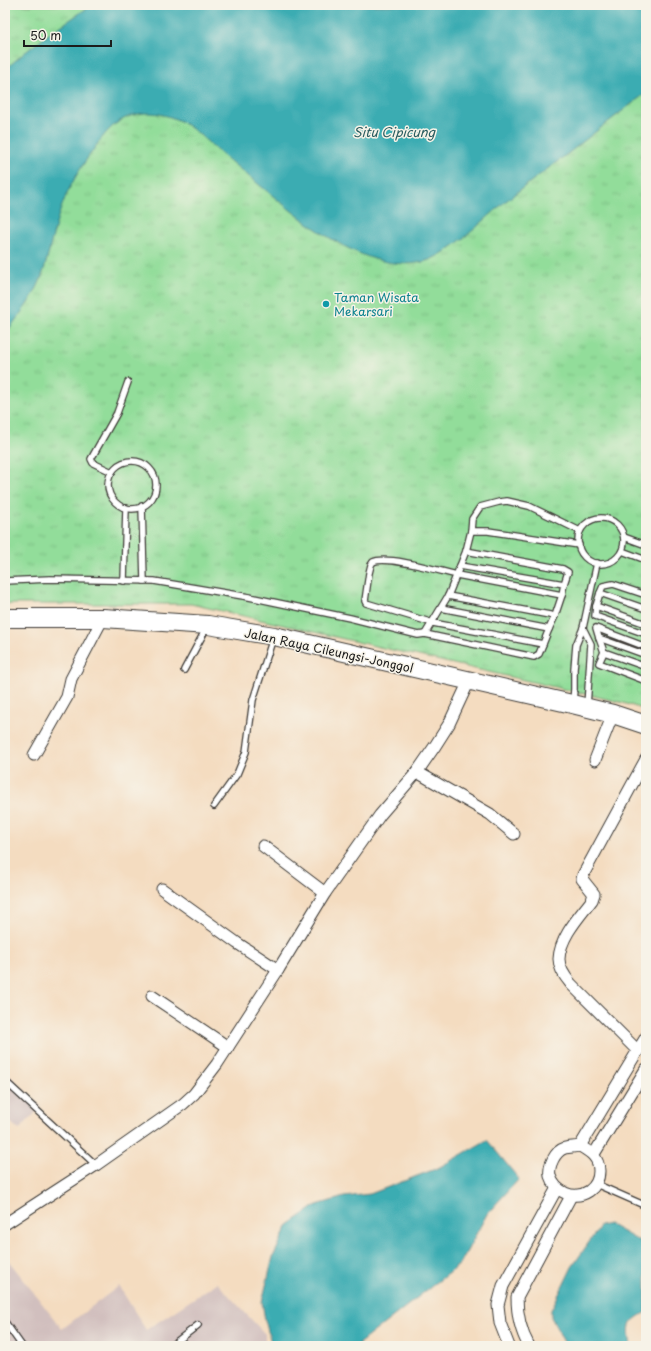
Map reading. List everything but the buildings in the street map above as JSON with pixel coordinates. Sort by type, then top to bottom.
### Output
[{"type":"main road","name":"Jalan Raya Cileungsi-Jonggol","points":[[5,618],[103,618],[208,625],[274,636],[580,706],[613,714],[646,725]]},
{"type":"street","points":[[34,755],[67,697],[71,679],[103,618]]},
{"type":"street","points":[[5,1224],[96,1165],[183,1104],[198,1088],[228,1048],[278,970],[325,892],[380,815],[417,772],[435,746],[448,724],[469,681]]},
{"type":"street","points":[[595,760],[613,714]]},
{"type":"street","points":[[638,1051],[571,984],[563,973],[559,959],[564,940],[592,900],[594,894],[582,879],[583,875],[646,759]]},
{"type":"street","points":[[417,772],[490,814],[514,834]]},
{"type":"street","points":[[263,846],[325,892]]},
{"type":"street","points":[[162,889],[237,943],[278,970]]},
{"type":"street","points":[[152,996],[228,1048]]},
{"type":"street","points":[[580,1146],[646,1037]]},
{"type":"street","points":[[594,1154],[646,1069]]},
{"type":"street","points":[[580,1146],[594,1154],[599,1165],[599,1177],[594,1188],[583,1195],[571,1196],[557,1188],[550,1174],[553,1159],[558,1152],[564,1148],[580,1146]]},
{"type":"street","points":[[509,1346],[500,1323],[498,1305],[503,1286],[557,1188]]},
{"type":"street","points":[[529,1346],[523,1336],[517,1315],[517,1297],[571,1196]]},
{"type":"lane","points":[[112,472],[93,463],[91,459],[117,413],[128,382]]},
{"type":"lane","points":[[131,461],[143,464],[150,469],[155,480],[155,492],[151,499],[142,506],[134,508],[126,508],[116,502],[110,494],[109,484],[112,472],[120,465],[131,461]]},
{"type":"lane","points":[[425,634],[448,596],[466,551],[471,531],[472,519],[480,507],[507,501],[529,506],[580,531]]},
{"type":"lane","points":[[142,506],[144,581]]},
{"type":"lane","points":[[124,581],[126,508]]},
{"type":"lane","points":[[597,518],[610,520],[621,529],[624,537],[622,551],[610,562],[597,563],[586,558],[578,545],[580,531],[584,525],[597,518]]},
{"type":"lane","points":[[471,531],[488,531],[578,545]]},
{"type":"lane","points":[[624,537],[646,545]]},
{"type":"lane","points":[[5,581],[50,579],[154,581],[249,597],[350,618],[418,635],[425,634],[534,657],[539,654],[555,616],[568,572],[563,569],[466,551]]},
{"type":"lane","points":[[622,551],[646,560]]},
{"type":"lane","points":[[543,644],[432,623],[366,603],[365,601],[371,565],[373,562],[380,560],[413,564],[456,575],[562,595]]},
{"type":"lane","points":[[580,706],[574,689],[576,645],[583,628],[597,563]]},
{"type":"lane","points":[[460,566],[564,584]]},
{"type":"lane","points":[[646,595],[613,584],[602,586],[594,616],[596,628],[604,652],[599,664],[646,680]]},
{"type":"lane","points":[[600,593],[646,609]]},
{"type":"lane","points":[[448,596],[555,616]]},
{"type":"lane","points":[[596,606],[646,624]]},
{"type":"lane","points":[[441,608],[549,629]]},
{"type":"lane","points":[[594,616],[646,634]]},
{"type":"lane","points":[[184,670],[208,625]]},
{"type":"lane","points":[[580,706],[591,644],[583,628]]},
{"type":"lane","points":[[596,628],[646,647]]},
{"type":"lane","points":[[214,806],[237,774],[246,752],[254,700],[274,636]]},
{"type":"lane","points":[[599,638],[646,655]]},
{"type":"lane","points":[[604,652],[646,667]]},
{"type":"lane","points":[[5,1081],[96,1165]]},
{"type":"lane","points":[[596,1184],[646,1206]]},
{"type":"lane","points":[[5,1322],[22,1346]]},
{"type":"lane","points":[[171,1346],[198,1325]]},
{"type":"shaded area","points":[[5,1071],[41,1107],[19,1130],[5,1117]]},
{"type":"shaded area","points":[[5,1256],[62,1329],[119,1286],[146,1330],[217,1283],[265,1334],[265,1346],[5,1346]]},
{"type":"green space","name":"Taman Wisata Mekarsari","points":[[5,5],[646,5],[646,710],[620,702],[191,604],[5,604]]},
{"type":"water","name":"Situ Cipicung","points":[[92,5],[646,5],[646,93],[506,201],[478,226],[446,251],[426,261],[405,264],[385,262],[364,255],[344,246],[324,234],[288,208],[198,133],[180,121],[164,115],[148,113],[132,115],[117,123],[107,131],[87,158],[66,197],[58,217],[38,286],[25,308],[5,334],[5,70],[36,44]]},
{"type":"water","points":[[487,1140],[519,1179],[487,1214],[460,1264],[356,1346],[272,1346],[262,1302],[273,1257],[288,1225],[317,1205],[344,1197],[370,1194],[438,1168]]},
{"type":"water","points":[[609,1224],[646,1245],[646,1312],[635,1319],[630,1325],[629,1333],[631,1346],[566,1346],[551,1317],[551,1310],[572,1267],[600,1226]]},
{"type":"place","name":"Taman Wisata Mekarsari","points":[[326,304]]}]
